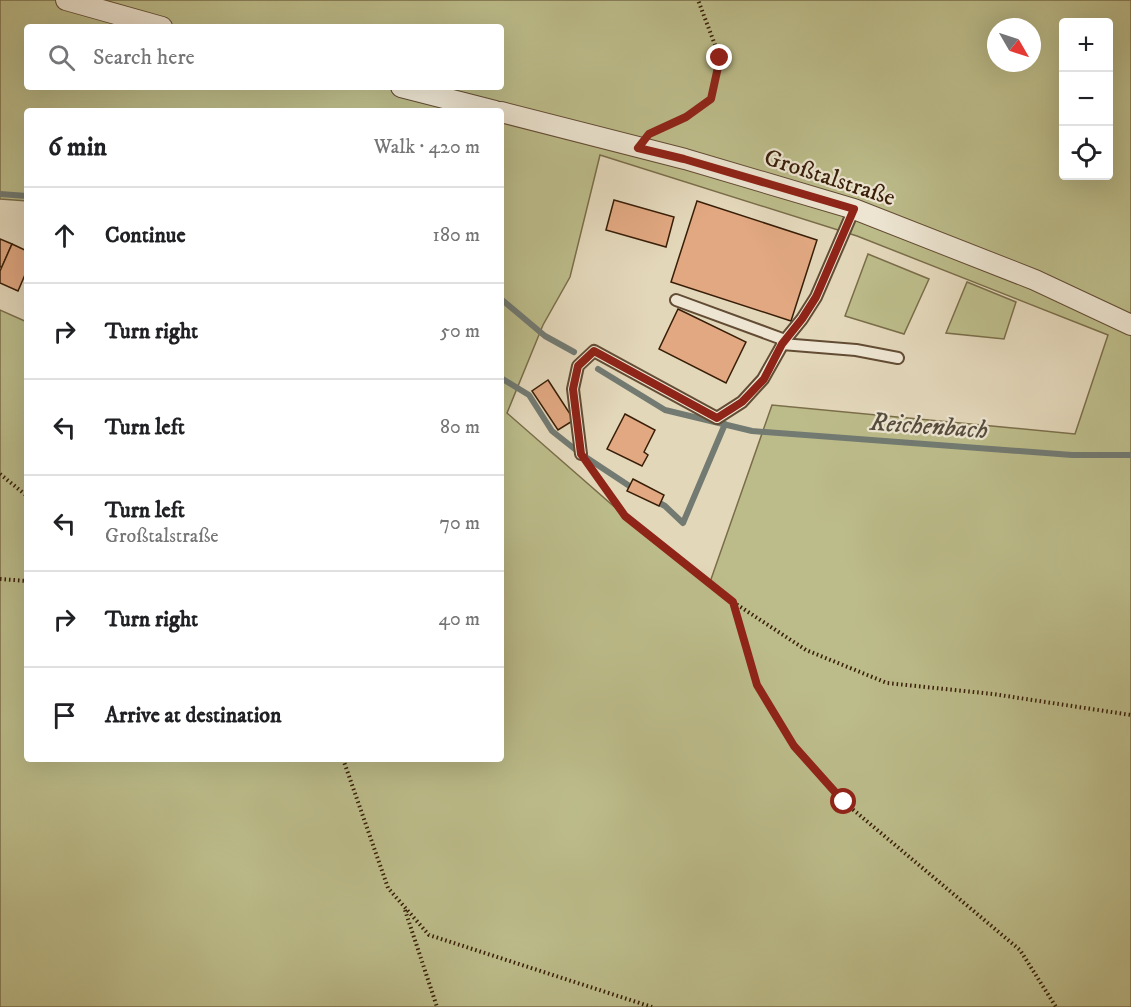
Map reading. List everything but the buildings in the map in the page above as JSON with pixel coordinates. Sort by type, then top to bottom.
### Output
[{"type":"street","points":[[66,0],[151,24]]},
{"type":"street","points":[[414,90],[483,108]]},
{"type":"street","name":"Großtalstraße","points":[[504,113],[684,159],[854,209],[1035,280],[1131,325]]},
{"type":"lane","points":[[581,454],[573,389],[578,366],[594,351],[717,418],[742,402],[764,379],[783,342],[816,297],[854,209]]},
{"type":"lane","points":[[676,300],[783,342],[856,350],[898,358]]},
{"type":"path","points":[[638,148],[649,134],[686,117],[711,99],[720,58],[698,0]]},
{"type":"path","points":[[581,454],[625,516],[733,602],[806,650],[887,683],[993,694],[1131,715]]},
{"type":"path","points":[[0,474],[24,494]]},
{"type":"path","points":[[0,579],[24,581]]},
{"type":"path","points":[[733,602],[757,685],[794,746],[844,802],[1020,950],[1056,1007]]},
{"type":"path","points":[[344,762],[388,888],[429,935],[652,1007]]},
{"type":"path","points":[[404,907],[437,1007]]},
{"type":"green space","points":[[0,0],[1131,0],[1131,1007],[0,1007],[0,310],[24,321],[24,762],[504,762],[504,108],[24,108],[24,201],[0,199]],"holes":[[[600,155],[857,236],[1108,335],[1075,434],[772,405],[709,585],[666,552],[507,413],[543,325],[570,277]]]},
{"type":"green space","points":[[868,254],[929,279],[904,334],[845,316]]},
{"type":"green space","points":[[967,282],[1016,302],[1004,339],[946,333]]},
{"type":"waterway","name":"Reichenbach","points":[[0,194],[24,196]]},
{"type":"waterway","name":"Reichenbach","points":[[504,302],[545,336],[574,352]]},
{"type":"waterway","name":"Reichenbach","points":[[598,369],[665,410],[752,431],[1072,455],[1131,455]]},
{"type":"waterway","name":"Reichenbach","points":[[504,380],[529,395],[552,431],[581,454],[634,489]]},
{"type":"waterway","name":"Reichenbach","points":[[654,500],[665,506],[683,523],[725,424]]},
{"type":"route","points":[[720,58],[711,99],[686,117],[649,134],[638,148],[684,159],[854,209],[816,297],[782,344],[764,379],[742,402],[717,418],[594,351],[578,366],[573,389],[581,454],[625,516],[733,602],[757,685],[794,746],[844,802]]}]
